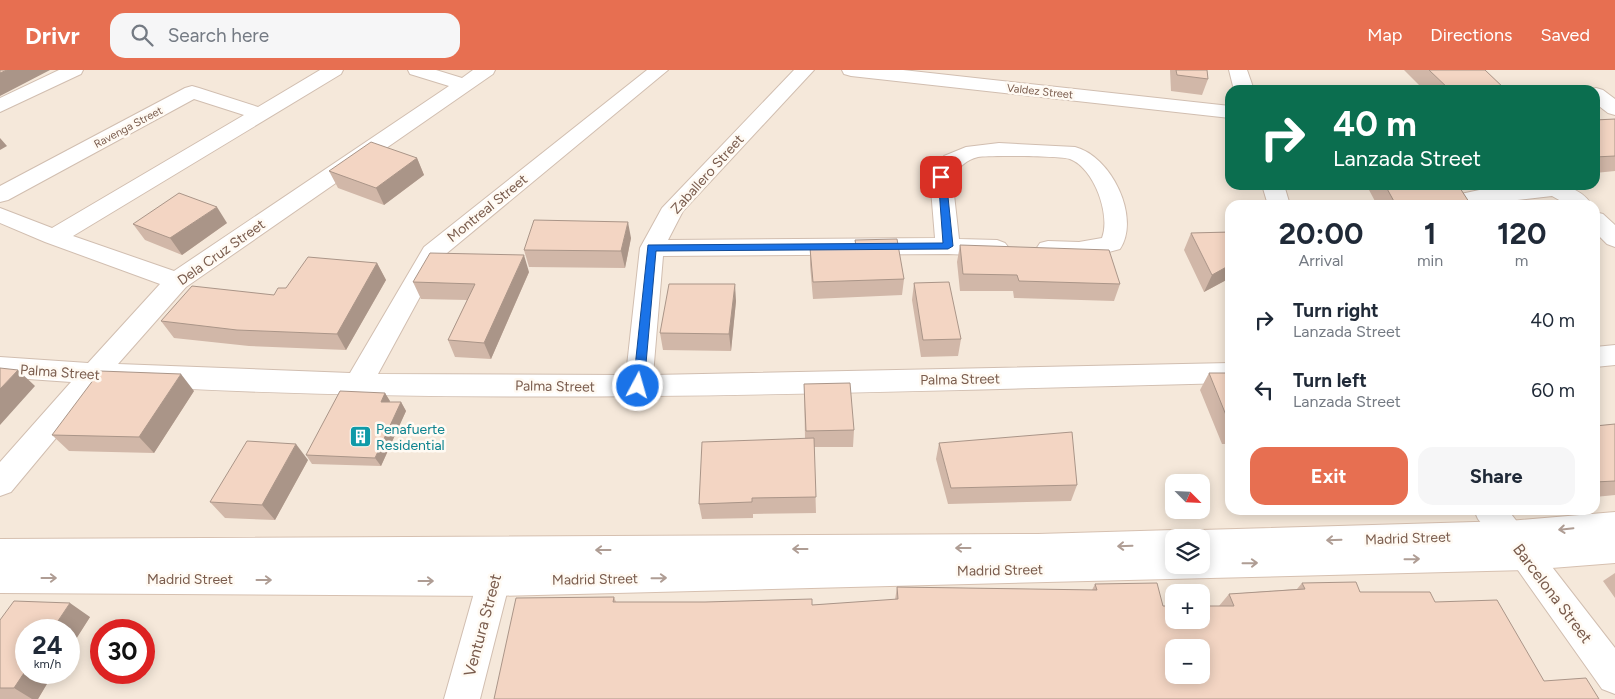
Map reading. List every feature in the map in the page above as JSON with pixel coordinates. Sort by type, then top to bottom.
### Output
[{"type":"street","points":[[0,106],[74,70]]},
{"type":"street","points":[[53,238],[334,70]]},
{"type":"street","points":[[416,70],[464,85]]},
{"type":"street","name":"Dela Cruz Street","points":[[0,483],[93,375],[177,282],[486,70]]},
{"type":"street","name":"Montreal Street","points":[[358,384],[432,252],[659,70]]},
{"type":"street","name":"Zaballero Street","points":[[638,386],[652,248],[673,208],[805,70]]},
{"type":"street","name":"Valdez Street","points":[[850,70],[1225,111]]},
{"type":"street","points":[[1238,70],[1242,85]]},
{"type":"street","name":"Ravenga Street","points":[[0,195],[192,92],[261,114]]},
{"type":"street","points":[[1602,94],[1615,109]]},
{"type":"street","points":[[652,248],[948,246],[1078,250],[1112,244],[1117,230],[1116,212],[1101,176],[1093,166],[1074,153],[999,149],[973,151],[952,161],[941,177],[948,246]]},
{"type":"street","points":[[1464,200],[1484,196],[1545,190]]},
{"type":"street","points":[[1557,190],[1576,200]]},
{"type":"street","points":[[0,215],[53,238],[177,282]]},
{"type":"street","points":[[1600,224],[1615,239]]},
{"type":"street","points":[[1600,356],[1615,355]]},
{"type":"street","name":"Palma Street","points":[[0,367],[93,375],[358,384],[638,386],[1225,374]]},
{"type":"street","name":"Barcelona Street","points":[[1493,515],[1615,677]]},
{"type":"street","name":"Madrid Street","points":[[1210,564],[1517,546],[1615,525]]},
{"type":"street","name":"Madrid Street","points":[[0,578],[498,566],[1165,544]]},
{"type":"street","name":"Madrid Street","points":[[1210,544],[1517,546],[1615,549]]},
{"type":"street","name":"Madrid Street","points":[[0,553],[498,566],[1165,565]]},
{"type":"street","name":"Ventura Street","points":[[462,699],[498,566]]},
{"type":"shaded area","points":[[0,70],[1615,70],[1615,699],[0,699]]},
{"type":"building","points":[[1176,70],[1207,70],[1208,79],[1177,75]]},
{"type":"building","points":[[1429,70],[1485,70],[1501,85],[1445,85]]},
{"type":"building","points":[[1615,119],[1615,156],[1600,157],[1600,120]]},
{"type":"building","points":[[371,142],[417,158],[376,188],[329,171]]},
{"type":"building","points":[[1388,190],[1461,190],[1468,200],[1393,200]]},
{"type":"building","points":[[179,193],[217,207],[170,238],[133,224]]},
{"type":"building","points":[[534,220],[628,222],[621,251],[524,250]]},
{"type":"building","points":[[1225,232],[1225,268],[1212,275],[1191,233]]},
{"type":"building","points":[[897,239],[904,279],[813,282],[810,248],[856,246],[855,240]]},
{"type":"building","points":[[960,245],[1109,250],[1120,284],[1019,281],[1017,275],[963,274]]},
{"type":"building","points":[[430,253],[524,255],[484,343],[448,340],[475,284],[413,282]]},
{"type":"building","points":[[308,257],[377,263],[337,334],[237,330],[161,321],[192,286],[274,295],[278,288],[286,288]]},
{"type":"building","points":[[949,282],[961,339],[923,340],[914,283]]},
{"type":"building","points":[[669,284],[735,284],[729,334],[660,333]]},
{"type":"building","points":[[0,368],[18,370],[0,389]]},
{"type":"building","points":[[100,371],[181,374],[139,437],[52,435]]},
{"type":"building","points":[[1209,373],[1225,373],[1225,413]]},
{"type":"building","points":[[850,383],[854,430],[806,431],[804,384]]},
{"type":"building","name":"Penafuerte Residential","points":[[340,391],[385,393],[381,402],[401,402],[375,458],[306,455]]},
{"type":"building","points":[[1615,424],[1615,481],[1600,482],[1600,426]]},
{"type":"building","points":[[1072,432],[1077,485],[951,488],[939,443]]},
{"type":"building","points":[[814,438],[816,497],[752,498],[752,502],[699,504],[702,442]]},
{"type":"building","points":[[247,441],[296,444],[262,505],[210,502]]},
{"type":"building","points":[[1356,582],[1360,592],[1430,592],[1435,602],[1497,600],[1544,681],[1586,678],[1599,699],[494,699],[516,598],[614,597],[613,602],[812,599],[812,605],[898,599],[897,587],[1097,590],[1095,584],[1157,583],[1163,606],[1165,606],[1165,629],[1210,629],[1210,606],[1234,606],[1229,594],[1305,589],[1302,583]]},
{"type":"building","points":[[14,601],[70,603],[59,619],[15,619],[15,684],[17,684],[14,688],[0,688],[0,620]]},
{"type":"place","name":"Penafuerte Residential","points":[[360,437]]},
{"type":"route","points":[[638,386],[652,248],[948,246],[941,177]]}]
